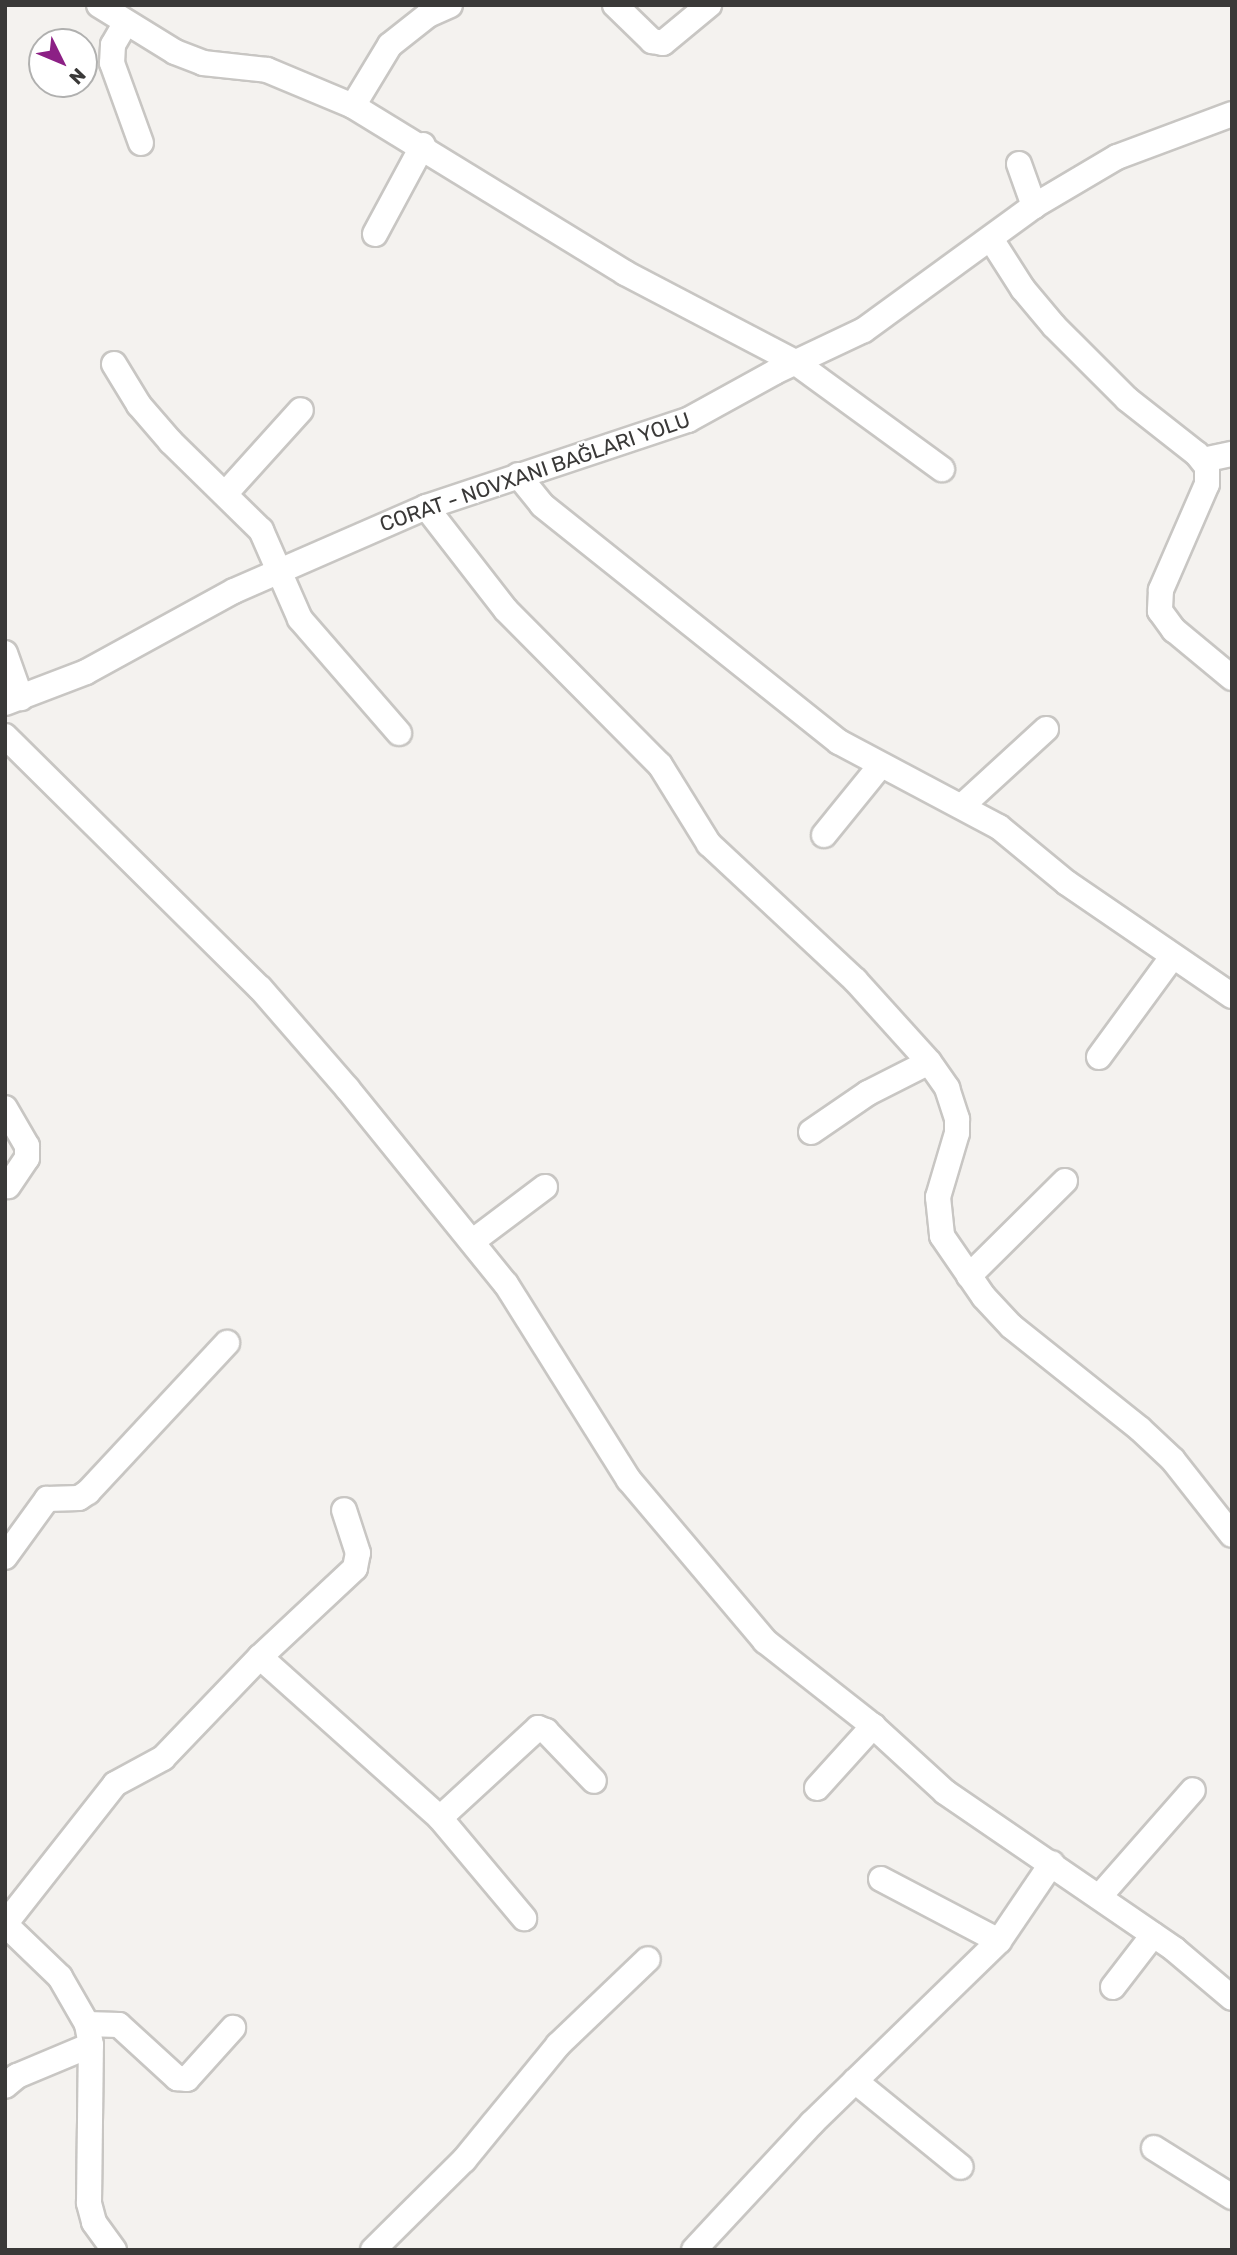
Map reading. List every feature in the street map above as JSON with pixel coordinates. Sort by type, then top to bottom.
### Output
[{"type":"street","points":[[99,5],[125,24],[203,63],[267,70],[353,106],[423,145],[625,273],[795,362],[942,469]]},
{"type":"street","points":[[353,106],[390,46],[428,15],[450,5]]},
{"type":"street","points":[[615,5],[652,41],[663,43],[709,5]]},
{"type":"street","points":[[125,24],[113,45],[112,63],[141,143]]},
{"type":"street","points":[[5,653],[13,701],[121,656],[280,569],[426,507],[666,429],[795,362],[864,330],[1034,206],[1117,157],[1232,114]]},
{"type":"street","points":[[375,234],[423,145]]},
{"type":"street","points":[[1019,164],[1034,206]]},
{"type":"street","points":[[991,239],[1023,289],[1054,326],[1127,398],[1203,460],[1207,484],[1161,590],[1160,611],[1174,630],[1232,678]]},
{"type":"street","points":[[114,364],[147,414],[261,530],[280,569],[287,597],[300,620],[399,733]]},
{"type":"street","points":[[225,494],[301,410]]},
{"type":"street","points":[[1203,460],[1232,454]]},
{"type":"street","points":[[518,475],[528,492],[552,514],[839,742],[880,766],[962,806],[1034,852],[1067,883],[1232,996]]},
{"type":"street","points":[[426,507],[506,610],[660,765],[709,844],[855,980],[929,1062],[947,1088],[957,1119],[937,1216],[942,1236],[969,1276],[1011,1326],[1172,1460],[1232,1535]]},
{"type":"street","points":[[962,806],[1046,729]]},
{"type":"street","points":[[5,736],[260,988],[473,1241],[506,1284],[629,1480],[731,1605],[765,1641],[873,1726],[945,1792],[1052,1863],[1153,1935],[1232,1998]]},
{"type":"street","points":[[824,835],[880,766]]},
{"type":"street","points":[[1099,1057],[1174,956]]},
{"type":"street","points":[[811,1132],[868,1093],[929,1062]]},
{"type":"street","points":[[5,1108],[27,1146],[27,1158],[8,1186]]},
{"type":"street","points":[[969,1276],[1065,1181]]},
{"type":"street","points":[[473,1241],[545,1187]]},
{"type":"street","points":[[5,1557],[47,1499],[79,1498],[88,1492],[227,1343]]},
{"type":"street","points":[[114,2250],[93,2222],[89,2203],[89,2035],[60,1977],[5,1924],[115,1784],[163,1758],[260,1657],[355,1568],[358,1553],[344,1510]]},
{"type":"street","points":[[260,1657],[440,1818],[524,1918]]},
{"type":"street","points":[[817,1788],[873,1726]]},
{"type":"street","points":[[440,1818],[538,1728],[546,1731],[594,1781]]},
{"type":"street","points":[[1099,1897],[1193,1790]]},
{"type":"street","points":[[694,2250],[855,2081],[999,1941],[1052,1863]]},
{"type":"street","points":[[881,1879],[999,1941]]},
{"type":"street","points":[[1113,1987],[1153,1935]]},
{"type":"street","points":[[373,2250],[464,2160],[558,2045],[648,1959]]},
{"type":"street","points":[[5,2086],[17,2076],[89,2035],[119,2025],[177,2078],[187,2079],[233,2028]]},
{"type":"street","points":[[855,2081],[961,2167]]},
{"type":"street","points":[[1154,2148],[1232,2197]]}]
